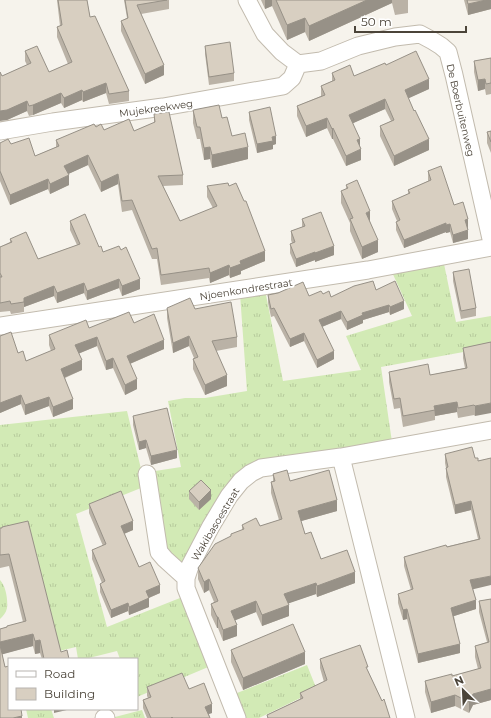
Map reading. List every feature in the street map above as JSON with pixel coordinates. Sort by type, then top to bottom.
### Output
[{"type":"street","points":[[247,0],[265,34],[282,52],[298,64]]},
{"type":"street","name":"De Boerbuitenweg","points":[[298,64],[321,61],[358,46],[395,37],[420,34],[441,46],[448,52],[487,202],[491,239]]},
{"type":"street","name":"Mujekreekweg","points":[[0,131],[53,122],[164,107],[283,86],[292,78],[298,64]]},
{"type":"street","name":"Njoenkondrestraat","points":[[0,326],[368,270],[491,247]]},
{"type":"street","name":"Wakibasoestraat","points":[[186,578],[190,566],[211,526],[241,481],[251,473],[262,468],[491,430]]},
{"type":"street","points":[[341,456],[406,718]]},
{"type":"street","points":[[147,474],[159,552],[186,578],[186,588],[237,718]]},
{"type":"green space","points":[[443,259],[456,322],[491,316],[491,347],[381,367],[392,442],[256,462],[182,564],[160,548],[146,486],[76,514],[107,627],[185,596],[213,665],[138,697],[138,658],[120,658],[117,651],[89,658],[78,658],[76,647],[59,651],[0,530],[0,425],[127,411],[142,473],[181,467],[168,401],[185,398],[205,398],[247,391],[240,294],[265,290],[283,381],[361,370],[346,336],[412,316],[391,270]]},
{"type":"green space","points":[[0,580],[7,597],[7,608],[0,619]]},
{"type":"green space","points":[[307,665],[317,690],[259,718],[241,718],[232,695]]},
{"type":"green space","points":[[26,710],[51,710],[54,718],[28,718]]},
{"type":"green space","points":[[142,710],[145,718],[111,718]]},
{"type":"building","points":[[58,0],[87,0],[90,17],[95,16],[129,91],[109,94],[106,83],[83,92],[82,90],[64,98],[61,93],[33,105],[29,106],[27,101],[7,110],[0,111],[0,72],[2,76],[31,63],[25,51],[37,46],[49,72],[72,62],[57,27],[62,25]]},
{"type":"building","points":[[125,0],[167,0],[137,5],[164,65],[145,74],[121,21],[128,18]]},
{"type":"building","points":[[276,0],[367,0],[309,26],[305,18],[287,25]]},
{"type":"building","points":[[467,0],[486,0],[468,4]]},
{"type":"building","points":[[230,42],[234,73],[209,77],[205,46]]},
{"type":"building","points":[[416,51],[429,79],[405,90],[429,139],[394,156],[380,126],[394,120],[385,99],[349,115],[360,139],[357,140],[361,149],[346,156],[327,118],[306,126],[297,106],[325,95],[321,86],[335,80],[332,73],[350,65],[354,76],[385,63],[386,65]]},
{"type":"building","points":[[491,58],[491,83],[486,84],[485,79],[478,80],[474,61]]},
{"type":"building","points":[[219,105],[222,118],[227,117],[232,136],[245,133],[248,147],[212,155],[210,147],[204,148],[200,127],[197,127],[193,110]]},
{"type":"building","points":[[270,107],[276,136],[272,137],[273,141],[257,144],[249,112]]},
{"type":"building","points":[[169,112],[183,175],[158,176],[180,221],[217,206],[207,186],[228,183],[229,186],[236,183],[244,201],[246,201],[265,251],[240,261],[241,264],[230,268],[229,265],[210,273],[209,268],[161,275],[157,248],[152,249],[132,200],[122,201],[118,174],[101,182],[88,155],[64,166],[69,175],[50,184],[48,179],[10,195],[0,171],[0,143],[8,139],[11,144],[29,138],[35,156],[59,146],[56,140],[94,124],[96,127],[101,124],[104,130],[129,119],[134,131],[155,122],[154,114]]},
{"type":"building","points":[[491,131],[491,142],[487,132]]},
{"type":"building","points":[[441,166],[454,205],[463,202],[468,219],[465,220],[468,230],[453,235],[450,224],[446,225],[446,223],[404,240],[396,222],[400,220],[392,201],[410,193],[408,190],[431,180],[428,171]]},
{"type":"building","points":[[357,180],[370,211],[366,213],[378,240],[362,247],[350,219],[353,218],[341,191],[348,188],[346,185]]},
{"type":"building","points":[[321,212],[334,246],[296,259],[290,244],[295,242],[291,231],[305,226],[302,219]]},
{"type":"building","points":[[85,214],[99,247],[101,246],[103,252],[119,246],[121,250],[126,247],[140,279],[122,286],[119,279],[87,291],[84,283],[57,293],[54,286],[24,298],[24,302],[11,304],[10,301],[0,303],[0,277],[2,277],[0,273],[0,247],[12,242],[10,239],[26,232],[38,259],[80,244],[70,221]]},
{"type":"building","points":[[469,269],[476,308],[461,311],[453,272]]},
{"type":"building","points":[[373,281],[376,290],[395,281],[404,301],[390,307],[389,305],[362,313],[363,315],[347,322],[341,311],[319,320],[334,351],[317,360],[304,333],[290,339],[274,308],[271,309],[268,295],[278,293],[303,282],[309,296],[321,291],[323,294],[329,291],[331,297],[354,286]]},
{"type":"building","points":[[190,298],[195,309],[231,302],[237,337],[212,341],[227,375],[205,385],[193,359],[198,357],[189,336],[173,343],[167,308]]},
{"type":"building","points":[[129,312],[134,323],[154,314],[164,340],[127,356],[137,379],[125,385],[113,358],[106,361],[97,337],[75,345],[82,360],[61,369],[73,399],[53,407],[49,397],[25,405],[21,395],[0,403],[0,336],[11,332],[18,353],[23,351],[26,361],[55,349],[49,335],[86,320],[89,328]]},
{"type":"building","points":[[491,342],[491,403],[458,408],[457,402],[434,406],[435,410],[403,416],[400,398],[394,399],[389,372],[428,364],[430,375],[467,368],[463,348]]},
{"type":"building","points":[[167,408],[177,450],[151,456],[146,440],[139,442],[133,416]]},
{"type":"building","points":[[472,447],[475,458],[478,458],[478,461],[491,458],[491,576],[470,580],[476,600],[451,608],[460,644],[418,654],[407,609],[403,610],[398,594],[413,589],[404,557],[446,545],[447,547],[480,539],[471,501],[455,505],[446,468],[448,467],[445,454]]},
{"type":"building","points":[[287,470],[290,481],[329,470],[337,500],[298,511],[305,534],[311,532],[321,559],[347,550],[355,572],[317,586],[316,583],[284,594],[289,605],[262,615],[256,601],[231,611],[237,625],[223,630],[211,604],[218,601],[209,579],[204,582],[198,568],[215,544],[231,536],[231,534],[244,529],[242,525],[256,518],[260,526],[282,519],[271,482],[275,481],[273,474]]},
{"type":"building","points":[[201,480],[211,490],[199,502],[189,491]]},
{"type":"building","points":[[121,491],[133,521],[121,526],[139,567],[150,562],[160,585],[146,591],[149,598],[129,607],[128,603],[111,610],[100,584],[105,581],[92,550],[106,544],[89,504]]},
{"type":"building","points":[[28,521],[61,652],[67,650],[69,658],[44,658],[40,640],[35,641],[33,634],[0,642],[0,629],[26,621],[9,554],[0,555],[0,528]]},
{"type":"building","points":[[491,599],[491,689],[473,694],[469,702],[455,695],[431,702],[425,681],[452,674],[452,676],[481,668],[475,646],[489,642],[479,601]]},
{"type":"building","points":[[293,624],[305,652],[243,678],[231,650]]},
{"type":"building","points":[[0,645],[5,667],[8,666],[8,710],[21,710],[22,716],[0,718]]},
{"type":"building","points":[[360,645],[368,667],[366,667],[382,701],[384,699],[390,718],[268,718],[267,715],[303,698],[300,693],[327,680],[320,659]]},
{"type":"building","points":[[182,673],[189,689],[204,683],[212,704],[205,707],[210,718],[151,718],[143,700],[151,697],[147,687]]}]
